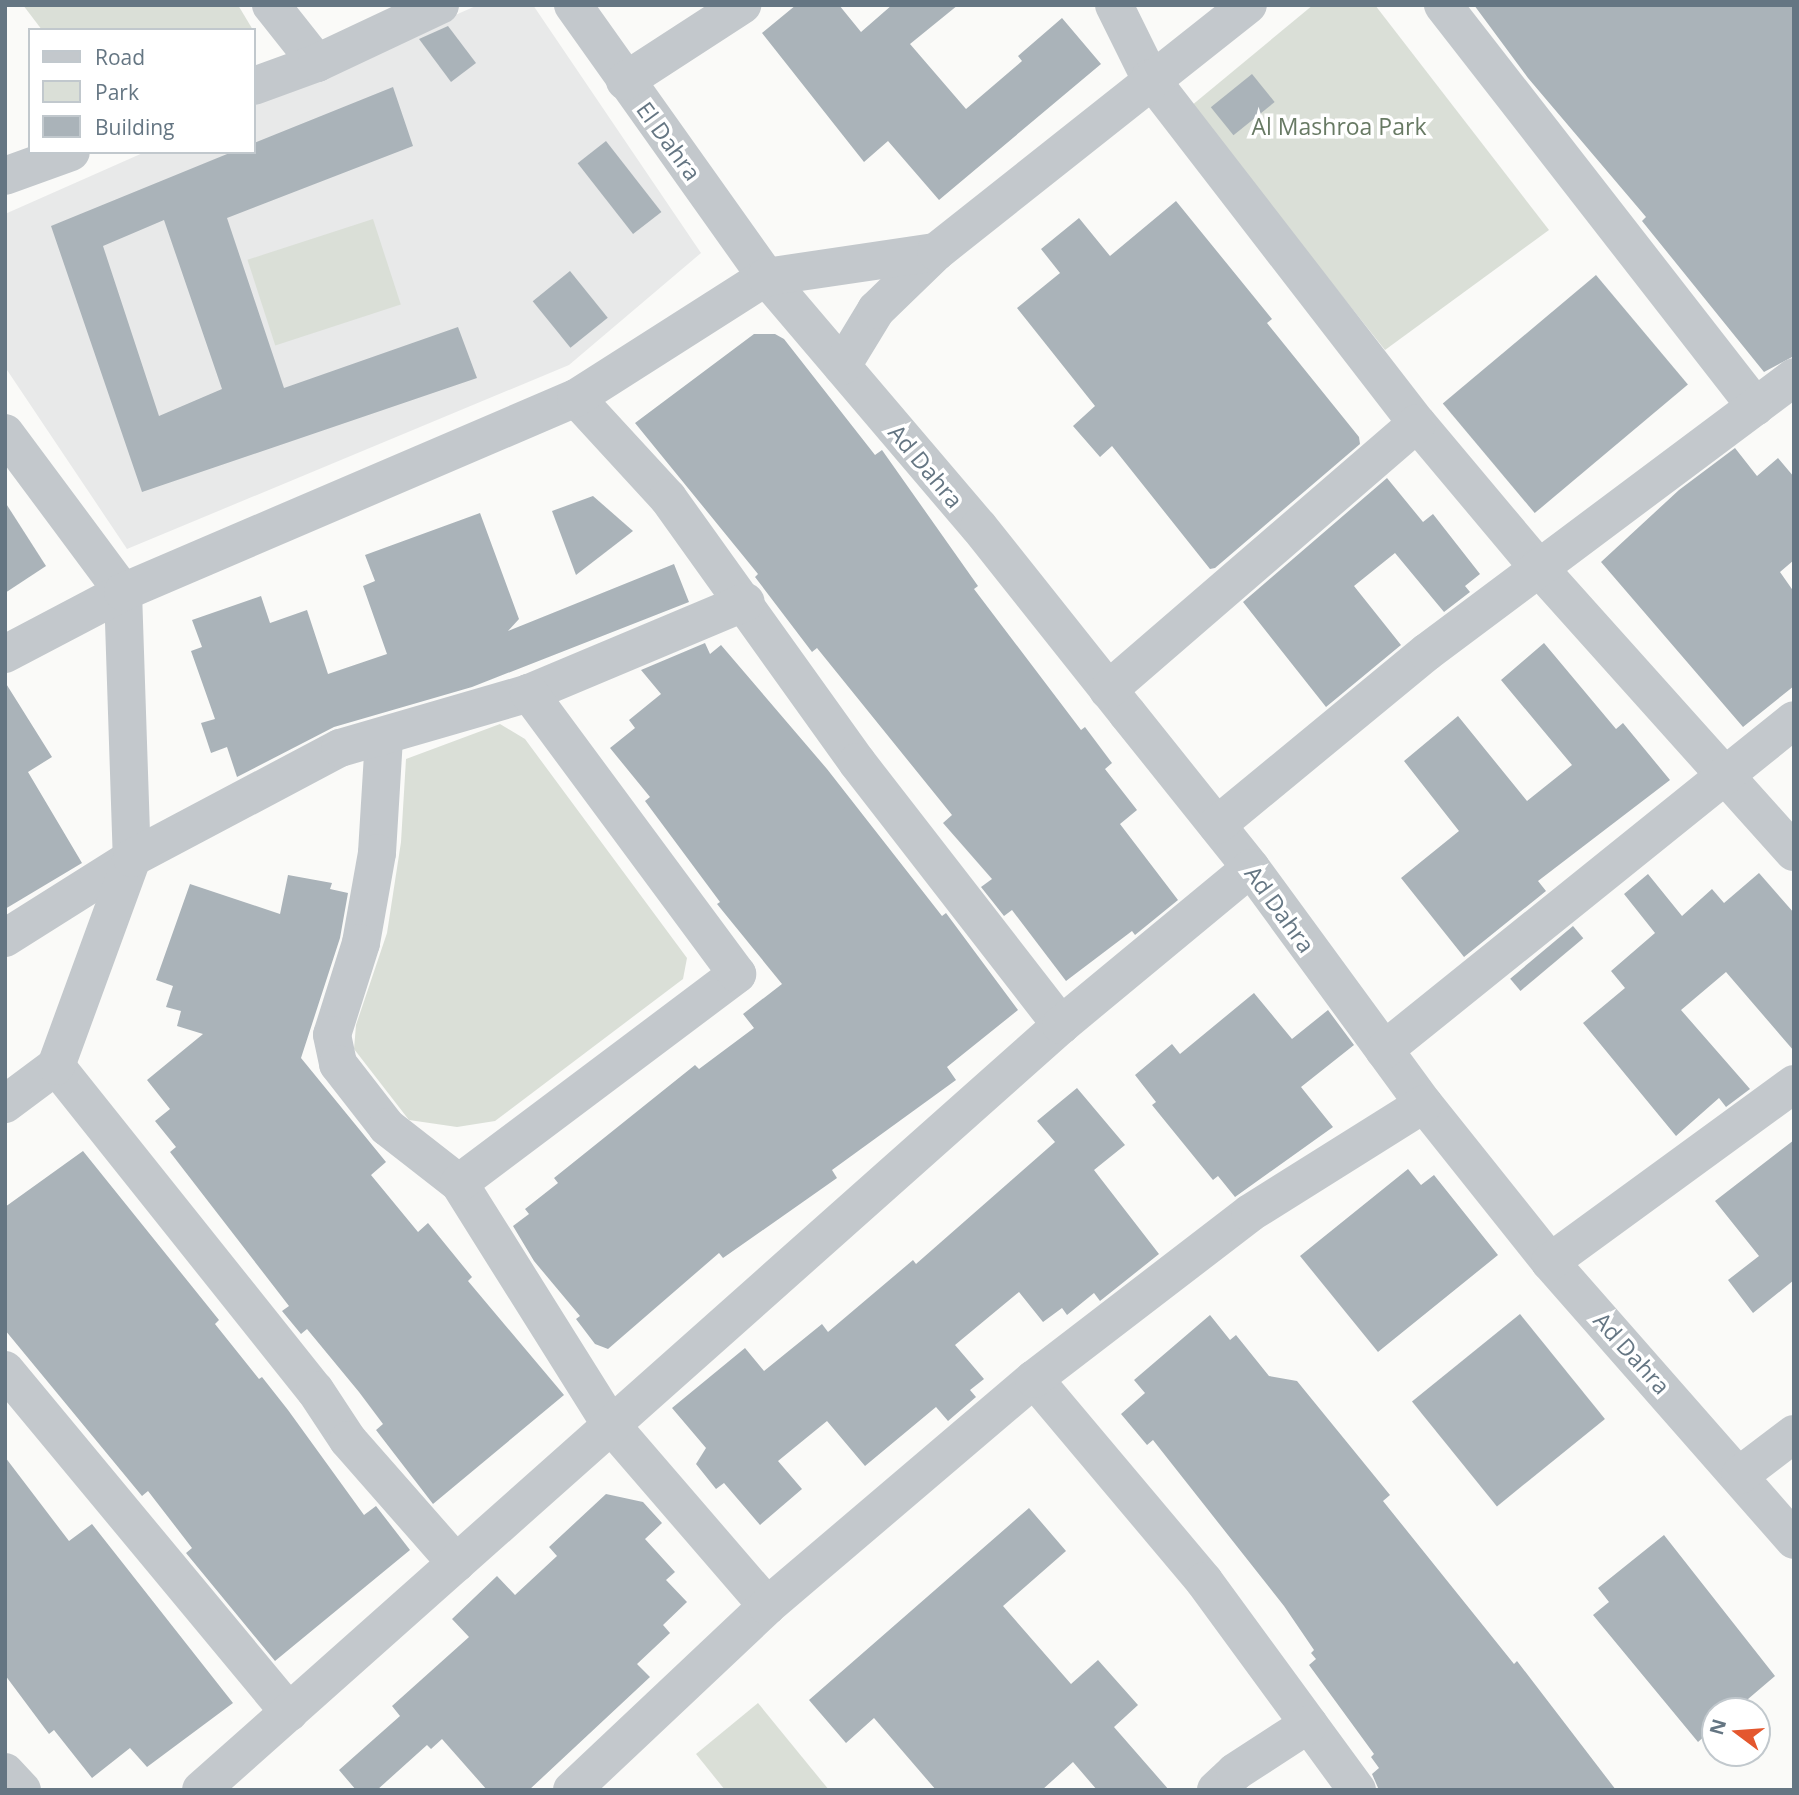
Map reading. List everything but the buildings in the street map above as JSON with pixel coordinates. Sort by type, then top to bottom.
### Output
[{"type":"street","points":[[271,5],[317,63]]},
{"type":"street","points":[[256,85],[317,63],[440,5]]},
{"type":"street","name":"El Dahra","points":[[573,5],[766,276]]},
{"type":"street","points":[[625,81],[722,22],[742,5]]},
{"type":"street","points":[[1114,5],[1150,78],[1418,423],[1538,567],[1727,774],[1794,852]]},
{"type":"street","points":[[842,366],[876,310],[936,252],[1150,78],[1248,5]]},
{"type":"street","points":[[1443,5],[1756,407]]},
{"type":"street","points":[[5,176],[66,154]]},
{"type":"street","points":[[5,654],[123,592],[576,398],[766,276],[936,252]]},
{"type":"street","name":"Ad Dahra","points":[[766,276],[979,527],[1251,868],[1424,1104],[1550,1262],[1740,1475],[1794,1540]]},
{"type":"street","points":[[1216,825],[1538,567],[1794,377]]},
{"type":"street","points":[[576,398],[668,498],[746,602],[857,762],[1061,1025]]},
{"type":"street","points":[[1108,690],[1418,423]]},
{"type":"street","points":[[5,433],[123,592],[132,858],[56,1066],[5,1104]]},
{"type":"street","points":[[5,938],[132,858],[340,748],[384,738],[529,693],[746,602]]},
{"type":"street","points":[[459,1183],[737,974],[529,693]]},
{"type":"street","points":[[1384,1050],[1794,720]]},
{"type":"street","points":[[384,738],[377,853],[361,943],[332,1035],[338,1064],[387,1127],[459,1183],[611,1425],[767,1606]]},
{"type":"street","points":[[219,1784],[289,1712],[1061,1025],[1251,868]]},
{"type":"street","points":[[56,1066],[315,1390],[348,1440],[456,1563]]},
{"type":"street","points":[[1550,1262],[1794,1084]]},
{"type":"street","points":[[572,1790],[767,1606],[1034,1379],[1250,1213],[1424,1104]]},
{"type":"street","points":[[5,1370],[289,1712]]},
{"type":"street","points":[[1034,1379],[1204,1581],[1357,1790]]},
{"type":"street","points":[[1740,1475],[1794,1434]]},
{"type":"street","points":[[1216,1790],[1235,1772],[1309,1724]]},
{"type":"street","points":[[5,1772],[22,1790]]},
{"type":"shaded area","points":[[478,5],[533,5],[701,253],[569,365],[127,549],[5,367],[5,214],[140,154],[256,154],[256,103]]},
{"type":"green space","points":[[23,5],[238,5],[252,28],[40,28]]},
{"type":"green space","name":"Al Mashroa Park","points":[[1313,5],[1375,5],[1549,230],[1385,350],[1191,106]]},
{"type":"green space","points":[[373,219],[401,305],[275,345],[247,260]]},
{"type":"green space","points":[[500,724],[525,739],[687,958],[683,979],[495,1121],[457,1127],[409,1120],[354,1049],[356,1025],[387,933],[401,842],[406,759]]},
{"type":"green space","points":[[758,1703],[829,1790],[725,1790],[696,1754]]}]
